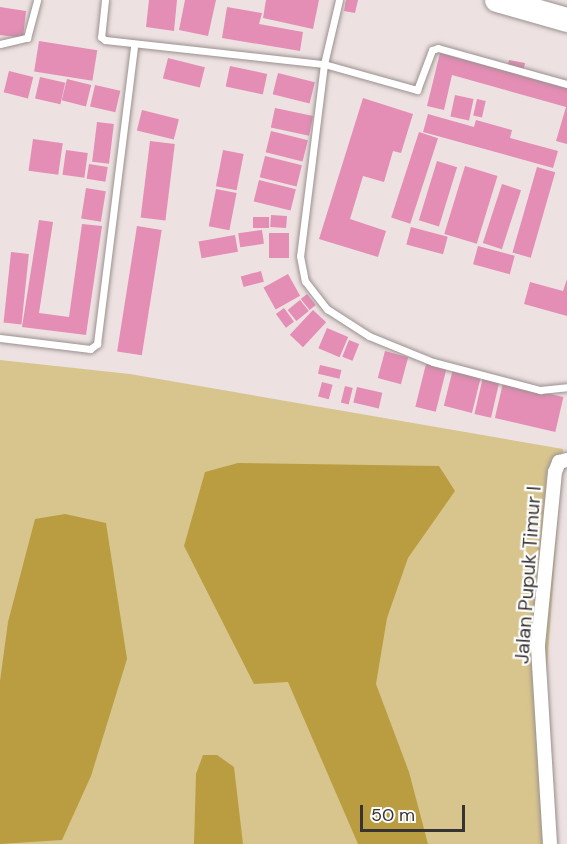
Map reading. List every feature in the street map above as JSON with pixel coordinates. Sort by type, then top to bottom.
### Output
[{"type":"highway","points":[[497,0],[567,20]]},
{"type":"street","name":"Jalan Pupuk Timur I","points":[[550,844],[538,645],[555,472],[559,462],[567,460]]},
{"type":"lane","points":[[0,44],[27,38],[37,0]]},
{"type":"lane","points":[[105,0],[101,38],[134,46],[324,64],[417,90],[432,50],[438,48],[567,84]]},
{"type":"lane","points":[[339,0],[324,64],[300,256],[305,281],[327,309],[369,336],[433,362],[529,387],[567,387]]},
{"type":"lane","points":[[0,338],[90,349],[98,344],[134,46]]},
{"type":"shaded area","points":[[0,360],[130,374],[563,449],[541,749],[546,844],[0,844]]},
{"type":"shaded area","points":[[238,463],[439,466],[455,491],[408,558],[387,618],[376,684],[409,772],[428,844],[358,844],[288,682],[254,684],[184,546],[205,472]]},
{"type":"shaded area","points":[[65,514],[106,523],[127,659],[91,776],[62,840],[0,844],[0,681],[8,622],[35,519]]},
{"type":"shaded area","points":[[203,755],[217,755],[234,767],[243,844],[194,844],[196,774]]},
{"type":"building","points":[[149,0],[177,0],[174,31],[146,27]]},
{"type":"building","points":[[185,0],[216,0],[208,36],[179,30]]},
{"type":"building","points":[[266,0],[319,0],[313,29],[263,18]]},
{"type":"building","points":[[346,0],[358,0],[355,13],[344,11]]},
{"type":"building","points":[[0,7],[26,11],[23,38],[0,35]]},
{"type":"building","points":[[227,7],[262,13],[259,24],[303,32],[300,51],[222,38]]},
{"type":"building","points":[[39,41],[97,50],[92,81],[34,72]]},
{"type":"building","points":[[440,53],[506,71],[509,60],[525,63],[522,76],[567,88],[567,144],[556,141],[566,107],[452,75],[444,110],[427,106]]},
{"type":"building","points":[[168,58],[205,67],[200,88],[163,78]]},
{"type":"building","points":[[230,66],[267,74],[263,94],[226,87]]},
{"type":"building","points":[[9,71],[33,77],[28,98],[4,92]]},
{"type":"building","points":[[278,73],[315,82],[310,104],[273,94]]},
{"type":"building","points":[[40,77],[65,83],[60,104],[35,98]]},
{"type":"building","points":[[67,79],[91,85],[86,106],[62,100]]},
{"type":"building","points":[[95,85],[120,91],[115,112],[90,106]]},
{"type":"building","points":[[455,95],[474,99],[469,120],[450,117]]},
{"type":"building","points":[[363,98],[413,114],[401,153],[393,151],[384,182],[363,176],[350,219],[386,231],[378,257],[319,239]]},
{"type":"building","points":[[477,99],[486,101],[482,118],[473,116]]},
{"type":"building","points":[[275,108],[313,116],[309,136],[271,128]]},
{"type":"building","points":[[142,110],[179,119],[174,140],[137,130]]},
{"type":"building","points":[[428,114],[474,127],[476,120],[512,130],[510,138],[558,151],[553,168],[423,132]]},
{"type":"building","points":[[97,122],[114,124],[109,164],[92,162]]},
{"type":"building","points":[[271,131],[308,140],[303,162],[266,152]]},
{"type":"building","points":[[419,132],[438,138],[410,224],[391,218]]},
{"type":"building","points":[[33,139],[63,143],[58,175],[29,171]]},
{"type":"building","points":[[150,141],[175,144],[165,220],[141,217]]},
{"type":"building","points":[[66,150],[88,153],[84,178],[63,175]]},
{"type":"building","points":[[223,150],[244,154],[237,190],[216,186]]},
{"type":"building","points":[[265,156],[302,165],[297,187],[260,177]]},
{"type":"building","points":[[437,161],[457,167],[439,226],[419,220]]},
{"type":"building","points":[[89,164],[108,167],[105,182],[87,179]]},
{"type":"building","points":[[465,166],[498,176],[477,244],[444,234]]},
{"type":"building","points":[[537,167],[555,172],[531,258],[512,253]]},
{"type":"building","points":[[259,180],[296,189],[291,211],[254,201]]},
{"type":"building","points":[[502,184],[521,190],[502,249],[483,243]]},
{"type":"building","points":[[86,188],[106,191],[101,222],[81,219]]},
{"type":"building","points":[[216,189],[237,193],[229,230],[209,226]]},
{"type":"building","points":[[271,215],[287,216],[286,228],[270,227]]},
{"type":"building","points":[[253,217],[269,217],[269,228],[253,228]]},
{"type":"building","points":[[39,220],[53,222],[39,313],[69,317],[82,224],[102,226],[86,335],[22,327]]},
{"type":"building","points":[[137,226],[162,230],[142,355],[117,351]]},
{"type":"building","points":[[411,227],[448,237],[443,254],[406,244]]},
{"type":"building","points":[[262,230],[264,244],[240,247],[238,233]]},
{"type":"building","points":[[269,233],[289,233],[289,258],[269,258]]},
{"type":"building","points":[[235,235],[238,252],[202,258],[199,241]]},
{"type":"building","points":[[478,246],[515,256],[510,274],[473,264]]},
{"type":"building","points":[[11,252],[29,254],[21,324],[4,323]]},
{"type":"building","points":[[261,271],[264,282],[244,287],[241,276]]},
{"type":"building","points":[[288,274],[300,296],[276,309],[264,288]]},
{"type":"building","points":[[567,279],[567,316],[524,304],[530,282],[563,291]]},
{"type":"building","points":[[307,294],[316,305],[310,310],[301,299]]},
{"type":"building","points":[[300,300],[309,311],[296,321],[288,310]]},
{"type":"building","points":[[284,308],[294,322],[286,328],[276,314]]},
{"type":"building","points":[[313,310],[326,322],[303,347],[290,335]]},
{"type":"building","points":[[327,328],[348,337],[340,357],[318,348]]},
{"type":"building","points":[[349,340],[359,344],[352,361],[342,357]]},
{"type":"building","points":[[385,351],[408,357],[401,384],[378,378]]},
{"type":"building","points":[[426,364],[446,369],[436,412],[415,407]]},
{"type":"building","points":[[320,365],[341,370],[339,379],[318,374]]},
{"type":"building","points":[[453,369],[481,376],[472,413],[444,406]]},
{"type":"building","points":[[483,377],[500,381],[491,418],[474,414]]},
{"type":"building","points":[[322,382],[333,385],[329,399],[318,396]]},
{"type":"building","points":[[503,383],[563,397],[555,432],[495,418]]},
{"type":"building","points":[[345,386],[353,388],[349,404],[341,402]]},
{"type":"building","points":[[357,387],[382,393],[379,408],[353,403]]}]
